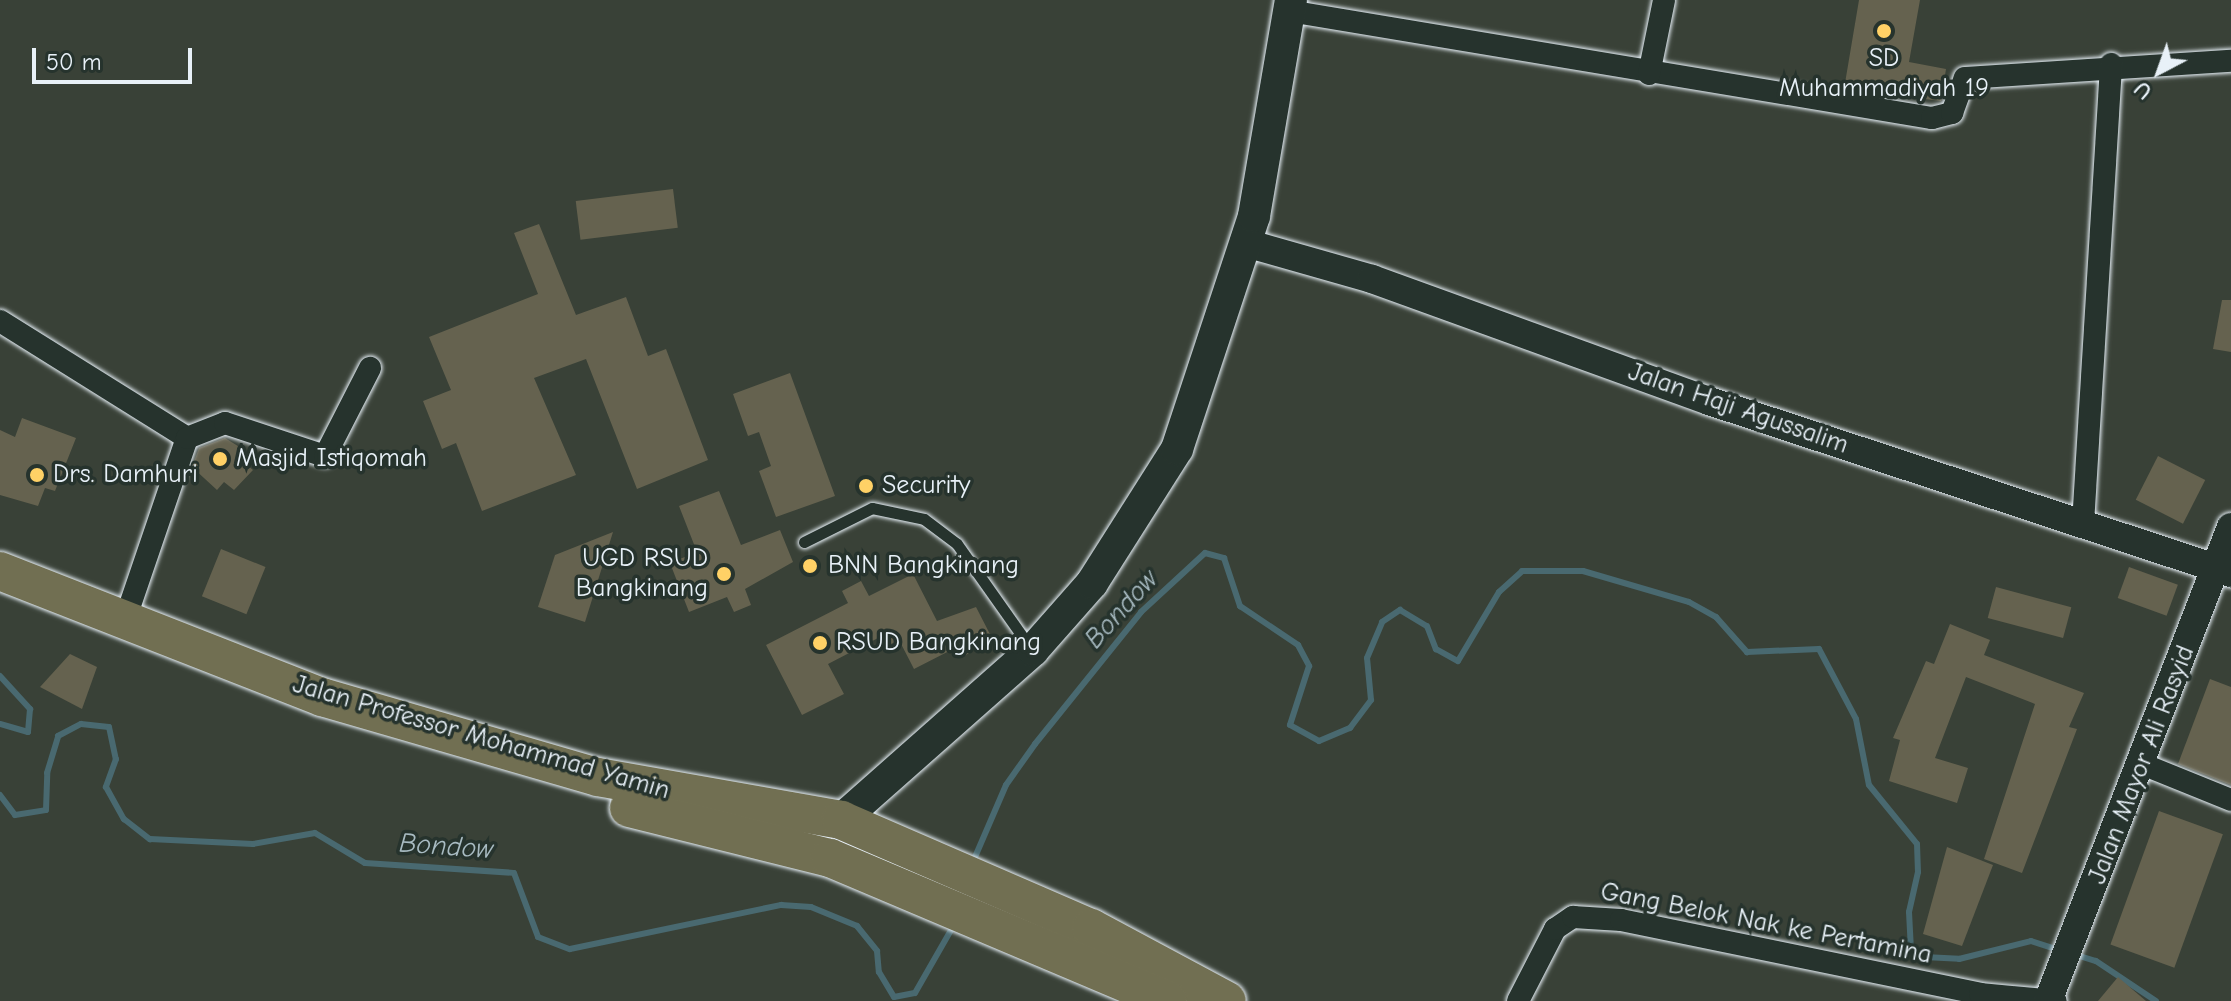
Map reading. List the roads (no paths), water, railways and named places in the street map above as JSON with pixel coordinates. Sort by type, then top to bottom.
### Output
[{"type":"highway","name":"Jalan Professor Mohammad Yamin","points":[[0,571],[126,617],[322,697],[598,777],[841,820],[882,838],[917,874]]},
{"type":"highway","name":"Jalan Professor Mohammad Yamin","points":[[0,589],[434,751],[727,836],[917,874],[995,907],[1168,1001]]},
{"type":"highway","name":"Jalan Professor Mohammad Yamin","points":[[995,907],[1091,928],[1227,1001]]},
{"type":"main road","points":[[841,820],[887,786],[1033,650],[1092,583],[1177,449],[1246,243],[1290,5]]},
{"type":"main road","points":[[882,838],[887,786]]},
{"type":"street","points":[[1649,74],[1664,0]]},
{"type":"street","points":[[1290,5],[1649,74],[1946,118],[1965,78],[2111,64],[2231,61]]},
{"type":"street","points":[[2083,524],[2111,64]]},
{"type":"street","name":"Jalan Haji Agussalim","points":[[1246,243],[1372,279],[1709,401],[2224,571]]},
{"type":"street","points":[[0,321],[187,438]]},
{"type":"street","points":[[126,617],[187,438],[225,423],[325,456],[370,368]]},
{"type":"street","name":"Jalan Mayor Ali Rasyid","points":[[2054,993],[2142,764],[2224,571],[2231,527]]},
{"type":"street","points":[[2142,764],[2231,800]]},
{"type":"street","name":"Gang Belok Nak ke Pertamina","points":[[1518,1001],[1555,929],[1573,917],[1621,920],[1980,994],[2054,993]]},
{"type":"lane","points":[[804,542],[872,508],[924,519],[957,544],[1033,650]]},
{"type":"waterway","name":"Bondow","points":[[972,864],[1006,785],[1035,744],[1141,612],[1205,553],[1224,558],[1240,606],[1298,645],[1309,666],[1290,725],[1319,741],[1350,728],[1371,700],[1367,658],[1382,622],[1400,610],[1427,626],[1436,649],[1458,661],[1499,592],[1522,571],[1583,571],[1689,602],[1716,617],[1747,652],[1819,649],[1856,719],[1869,785],[1917,844],[1918,872],[1909,912],[1911,945],[1924,957],[1959,959],[2031,941],[2058,950]]},
{"type":"waterway","name":"Bondow","points":[[0,676],[30,709],[28,732],[0,724]]},
{"type":"waterway","name":"Bondow","points":[[0,795],[15,815],[46,810],[47,773],[58,736],[81,724],[109,727],[116,759],[106,787],[124,819],[150,839],[253,844],[315,833],[365,863],[514,873],[538,937],[570,949],[781,905],[811,907],[857,926],[877,951],[879,972],[894,997],[915,993],[954,925]]},
{"type":"waterway","name":"Bondow","points":[[2073,954],[2096,961],[2156,1001]]},
{"type":"place","name":"SD Muhammadiyah 19","points":[[1884,31]]},
{"type":"place","name":"Masjid Istiqomah","points":[[220,459]]},
{"type":"place","name":"Drs. Damhuri","points":[[37,475]]},
{"type":"place","name":"Security","points":[[866,486]]},
{"type":"place","name":"BNN Bangkinang","points":[[810,566]]},
{"type":"place","name":"UGD RSUD Bangkinang","points":[[724,574]]},
{"type":"place","name":"RSUD Bangkinang","points":[[820,643]]}]
